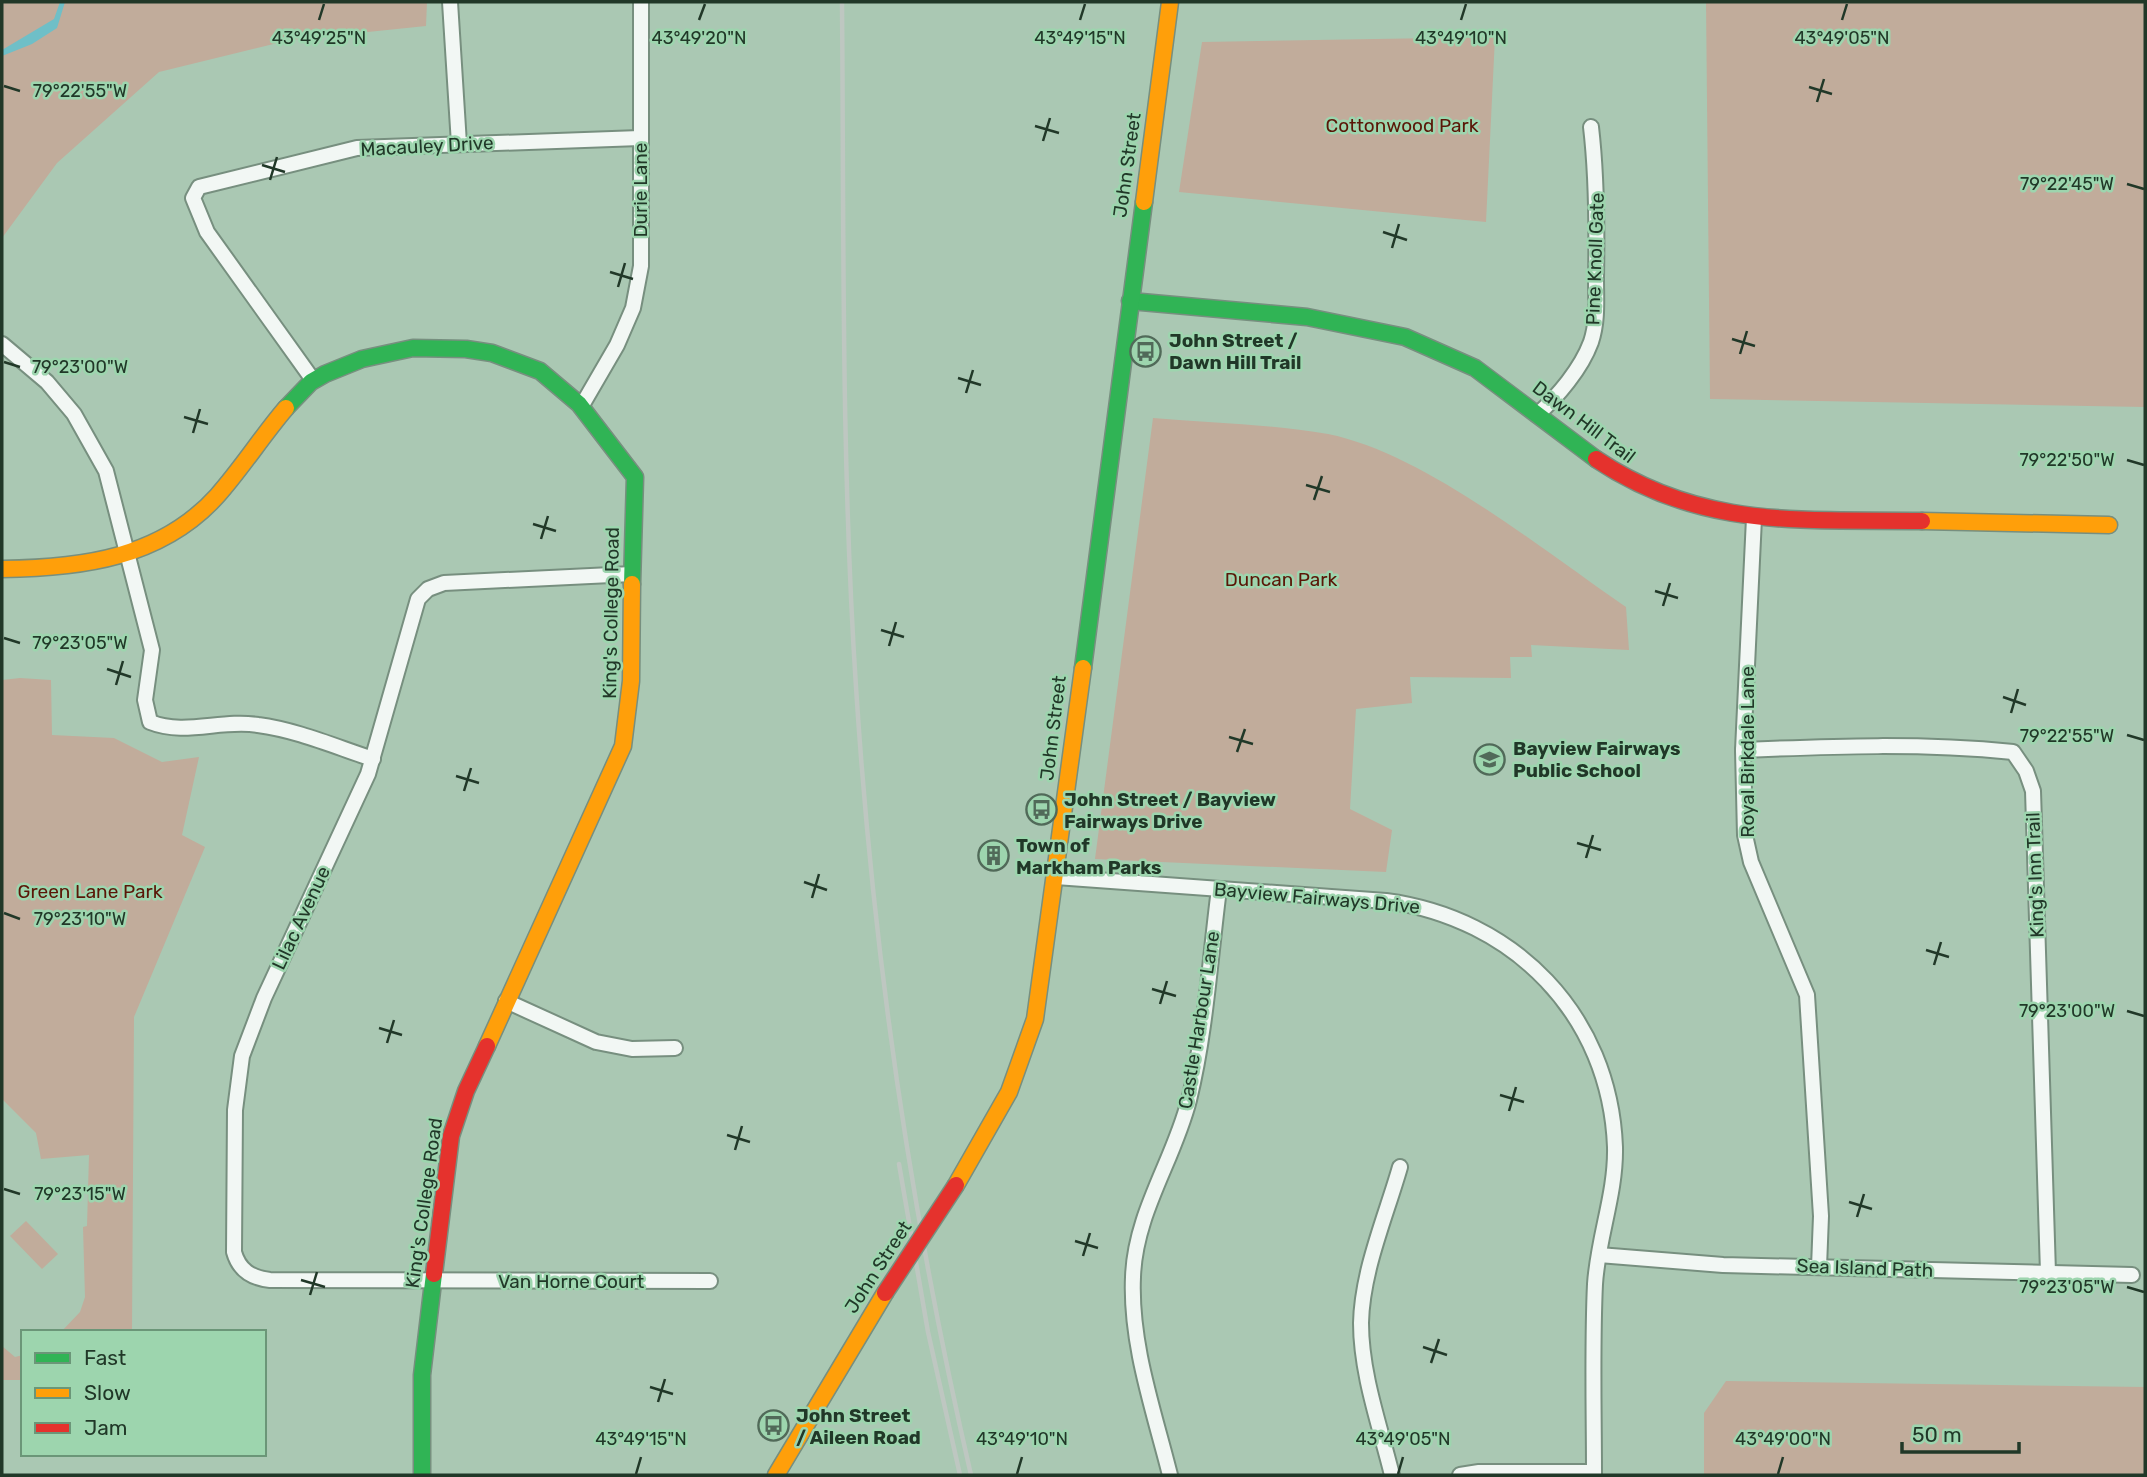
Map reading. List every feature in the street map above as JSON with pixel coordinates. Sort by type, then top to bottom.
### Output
[{"type":"street","points":[[450,2],[459,144]]},
{"type":"street","name":"Durie Lane","points":[[581,407],[617,345],[634,308],[641,266],[641,2]]},
{"type":"street","name":"John Street","points":[[776,1475],[885,1293],[1004,1109],[1026,1055],[1041,990],[1170,2]]},
{"type":"street","name":"Pine Knoll Gate","points":[[1537,415],[1555,398],[1578,364],[1590,343],[1595,320],[1597,179],[1591,127]]},
{"type":"street","name":"Macauley Drive","points":[[313,380],[208,232],[193,198],[199,187],[357,148],[640,138]]},
{"type":"street","name":"Dawn Hill Trail","points":[[1130,301],[1163,301],[1330,320],[1390,332],[1452,355],[1490,377],[1611,471],[1655,496],[1718,514],[1754,518],[2109,525]]},
{"type":"street","points":[[2,344],[47,382],[74,414],[106,471],[152,650],[145,700],[150,722],[168,729],[255,724],[373,759]]},
{"type":"street","name":"King's College Road","points":[[2,569],[55,569],[126,554],[180,530],[235,475],[282,413],[313,380],[366,355],[416,347],[482,351],[541,372],[581,407],[635,477],[632,574],[634,666],[631,704],[623,746],[466,1091],[451,1136],[422,1375],[422,1475]]},
{"type":"street","name":"Royal Birkdale Lane","points":[[1754,518],[1743,750],[1745,835],[1751,862],[1807,995],[1821,1216],[1819,1267]]},
{"type":"street","name":"Lilac Avenue","points":[[433,1280],[263,1279],[244,1271],[234,1252],[235,1110],[242,1056],[264,998],[373,759],[415,605],[428,589],[444,583],[632,574]]},
{"type":"street","name":"King's Inn Trail","points":[[1743,750],[1874,744],[1941,746],[2013,752],[2026,771],[2033,791],[2048,1273]]},
{"type":"street","name":"Bayview Fairways Drive","points":[[1056,877],[1386,901],[1421,907],[1459,919],[1489,934],[1541,975],[1561,997],[1587,1037],[1607,1089],[1615,1146],[1614,1171],[1599,1255],[1594,1311],[1594,1474]]},
{"type":"street","name":"Castle Harbour Lane","points":[[1170,1475],[1135,1328],[1133,1273],[1149,1202],[1172,1152],[1189,1101],[1219,889]]},
{"type":"street","points":[[506,1001],[613,1047],[675,1048]]},
{"type":"street","points":[[1392,1475],[1364,1356],[1361,1323],[1368,1279],[1400,1167]]},
{"type":"street","name":"Sea Island Path","points":[[1599,1255],[1723,1265],[2132,1275]]},
{"type":"street","name":"Van Horne Court","points":[[433,1280],[710,1282]]},
{"type":"street","points":[[1460,1475],[1479,1472],[1594,1474]]},
{"type":"green space","points":[[2,2],[427,2],[426,26],[290,40],[159,72],[57,163],[2,238]]},
{"type":"green space","points":[[1706,2],[2145,2],[2145,407],[1710,399]]},
{"type":"green space","name":"Cottonwood Park","points":[[1495,37],[1486,222],[1179,192],[1202,42]]},
{"type":"green space","name":"Duncan Park","points":[[1153,418],[1328,434],[1404,461],[1482,507],[1626,607],[1629,650],[1531,645],[1532,657],[1510,657],[1511,678],[1410,677],[1412,703],[1356,709],[1350,809],[1392,830],[1386,872],[1095,859]]},
{"type":"green space","name":"Green Lane Park","points":[[2,680],[51,680],[52,735],[114,738],[162,762],[199,757],[182,835],[205,847],[134,1017],[132,1330],[63,1330],[80,1312],[85,1297],[83,1227],[87,1226],[89,1155],[41,1159],[36,1133],[2,1099]]},
{"type":"green space","points":[[26,1221],[58,1254],[42,1269],[10,1236]]},
{"type":"green space","points":[[2,1346],[15,1357],[21,1356],[21,1380],[2,1380]]},
{"type":"green space","points":[[1726,1381],[2145,1387],[2145,1475],[1704,1475],[1704,1413]]},
{"type":"water","points":[[60,2],[65,2],[57,28],[32,44],[2,56],[2,50],[54,19]]},
{"type":"railway","points":[[842,2],[848,516],[863,787],[897,1084],[930,1280],[971,1475]]},
{"type":"railway","points":[[899,1164],[928,1332],[960,1475]]},
{"type":"traffic: fast","points":[[1083,668],[1144,202]]},
{"type":"traffic: fast","points":[[1130,301],[1307,317],[1405,337],[1475,368],[1596,459]]},
{"type":"traffic: fast","points":[[286,408],[311,382],[325,374],[362,359],[413,348],[466,349],[492,353],[540,371],[579,404],[635,477],[632,584]]},
{"type":"traffic: fast","points":[[422,1475],[422,1375],[434,1274]]},
{"type":"traffic: slow","points":[[1144,202],[1170,2]]},
{"type":"traffic: slow","points":[[2,569],[90,562],[145,546],[171,533],[195,517],[217,496],[286,408]]},
{"type":"traffic: slow","points":[[1922,521],[2109,525]]},
{"type":"traffic: slow","points":[[487,1046],[623,746],[631,681],[632,584]]},
{"type":"traffic: slow","points":[[956,1185],[1009,1092],[1035,1019],[1083,668]]},
{"type":"traffic: slow","points":[[776,1475],[885,1293]]},
{"type":"traffic: jam","points":[[1596,459],[1635,482],[1675,498],[1714,509],[1753,516],[1794,519],[1922,521]]},
{"type":"traffic: jam","points":[[434,1274],[451,1136],[466,1091],[487,1046]]},
{"type":"traffic: jam","points":[[885,1293],[956,1185]]},
{"type":"place","name":"John Street / Dawn Hill Trail","points":[[1146,351]]},
{"type":"place","name":"Bayview Fairways Public School","points":[[1490,759]]},
{"type":"place","name":"John Street / Bayview Fairways Drive","points":[[1041,810]]},
{"type":"place","name":"Town of Markham Parks","points":[[993,856]]},
{"type":"place","name":"John Street / Aileen Road","points":[[773,1426]]}]
